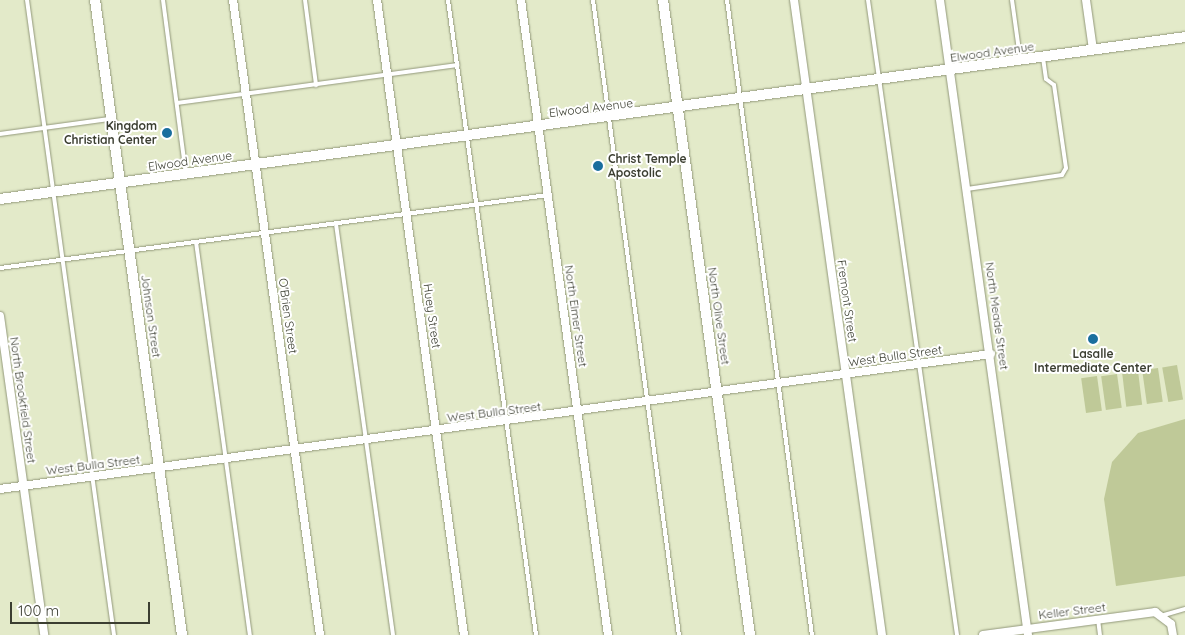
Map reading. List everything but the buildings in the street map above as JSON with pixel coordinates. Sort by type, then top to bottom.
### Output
[{"type":"street","name":"Johnson Street","points":[[95,0],[182,635]]},
{"type":"street","name":"O'Brien Street","points":[[233,0],[320,635]]},
{"type":"street","name":"Huey Street","points":[[377,0],[464,635]]},
{"type":"street","name":"North Elmer Street","points":[[521,0],[608,635]]},
{"type":"street","name":"North Olive Street","points":[[663,0],[750,635]]},
{"type":"street","name":"Fremont Street","points":[[794,0],[882,635]]},
{"type":"street","name":"North Meade Street","points":[[940,0],[991,354],[1028,632]]},
{"type":"street","points":[[1086,0],[1093,50]]},
{"type":"street","name":"Elwood Avenue","points":[[0,199],[678,110],[1185,37]]},
{"type":"street","name":"North Brookfield Street","points":[[0,316],[44,635]]},
{"type":"street","name":"West Bulla Street","points":[[0,489],[296,451],[991,354]]},
{"type":"street","points":[[1164,615],[1173,635]]},
{"type":"street","name":"Keller Street","points":[[983,635],[1028,632],[1098,619],[1164,615]]},
{"type":"lane","points":[[27,0],[114,635]]},
{"type":"lane","points":[[163,0],[186,174]]},
{"type":"lane","points":[[305,0],[316,85]]},
{"type":"lane","points":[[448,0],[536,635]]},
{"type":"lane","points":[[593,0],[679,635]]},
{"type":"lane","points":[[727,0],[812,635]]},
{"type":"lane","points":[[868,0],[957,635]]},
{"type":"lane","points":[[1012,0],[1020,60]]},
{"type":"lane","points":[[967,188],[1062,176],[1066,168],[1054,85],[1046,79],[1044,57]]},
{"type":"lane","points":[[176,103],[457,65]]},
{"type":"lane","points":[[0,134],[112,119]]},
{"type":"lane","points":[[0,268],[548,195]]},
{"type":"lane","points":[[336,224],[392,635]]},
{"type":"lane","points":[[196,242],[250,635]]},
{"type":"lane","points":[[1164,615],[1185,609]]},
{"type":"lane","points":[[1098,619],[1100,635]]},
{"type":"green space","points":[[1177,365],[1183,399],[1168,402],[1162,368]]},
{"type":"green space","points":[[1158,368],[1163,402],[1147,404],[1142,370]]},
{"type":"green space","points":[[1138,371],[1142,405],[1126,407],[1122,373]]},
{"type":"green space","points":[[1117,374],[1122,408],[1106,410],[1101,376]]},
{"type":"green space","points":[[1097,376],[1102,411],[1086,413],[1081,378]]},
{"type":"green space","points":[[1185,419],[1185,576],[1116,586],[1104,499],[1112,462],[1138,433]]},
{"type":"place","name":"Kingdom Christian Center","points":[[167,133]]},
{"type":"place","name":"Christ Temple Apostolic","points":[[598,166]]},
{"type":"place","name":"Lasalle Intermediate Center","points":[[1093,339]]}]
